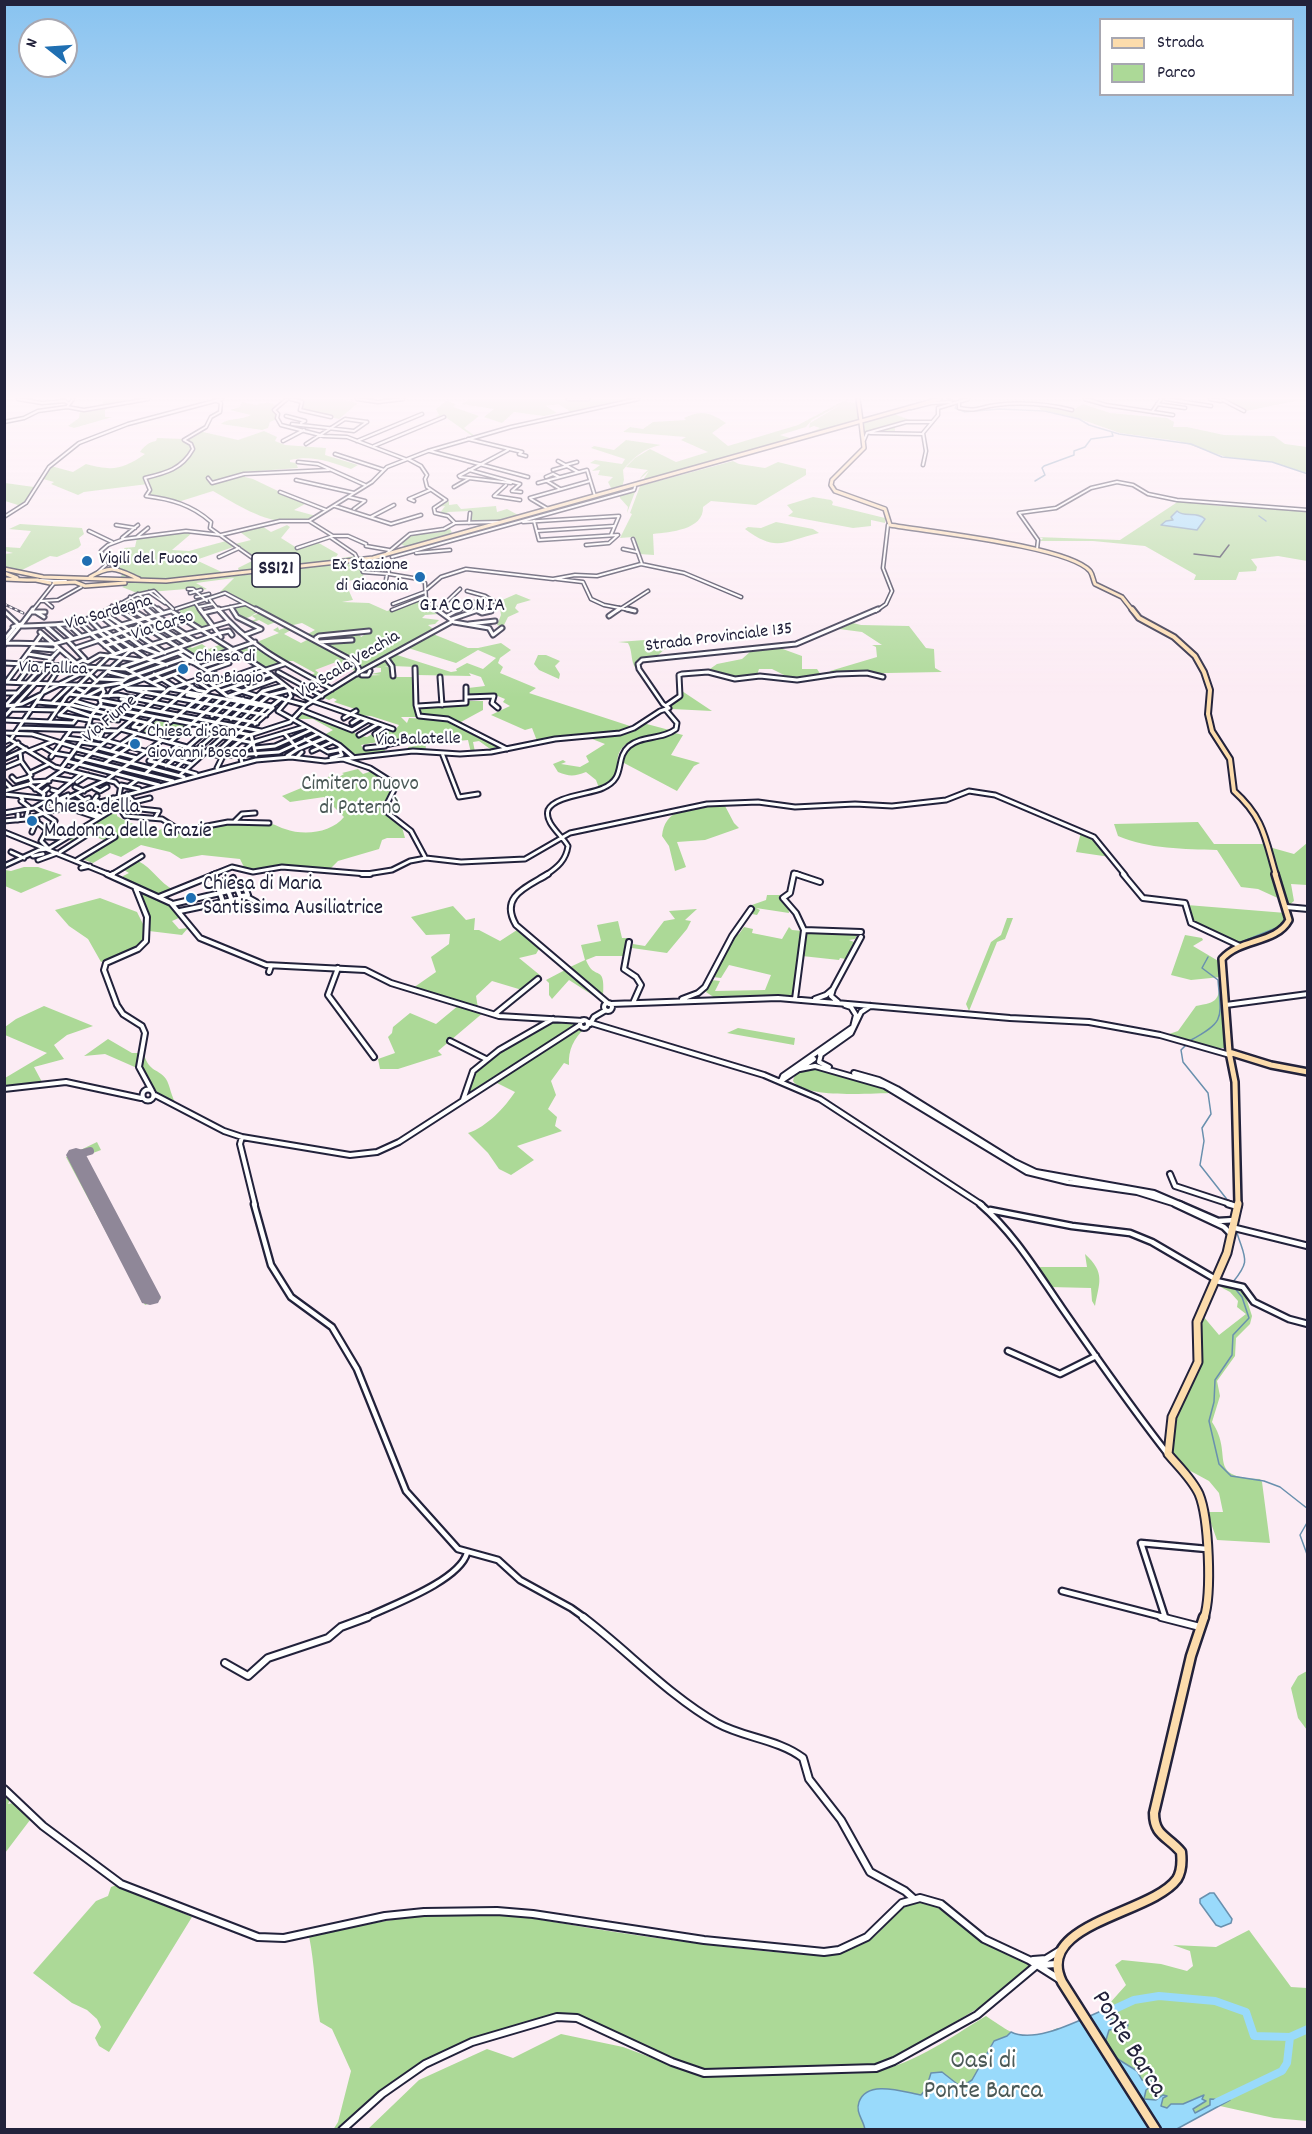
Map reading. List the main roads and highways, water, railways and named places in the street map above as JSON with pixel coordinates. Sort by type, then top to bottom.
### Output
[{"type":"main road","name":"SS121","points":[[6,571],[53,581],[164,581],[367,560],[391,556],[591,499]]},
{"type":"main road","name":"SS121","points":[[164,581],[391,556],[593,499]]},
{"type":"main road","points":[[856,499],[885,509],[888,525],[1037,549],[1086,569],[1091,573],[1095,584],[1122,597],[1137,616],[1174,637],[1195,656],[1209,688],[1208,714],[1212,731],[1230,759],[1233,789],[1251,806],[1261,824],[1289,920],[1283,929],[1240,946],[1228,952],[1222,959],[1230,1053],[1308,1072]]},
{"type":"main road","points":[[523,517],[548,508],[568,505]]},
{"type":"main road","points":[[53,581],[90,577],[101,571],[117,568],[139,579],[164,581]]},
{"type":"main road","points":[[6,571],[47,578],[114,582],[164,581]]},
{"type":"main road","points":[[6,571],[18,579]]},
{"type":"main road","points":[[101,571],[103,575],[115,576],[114,582]]},
{"type":"main road","points":[[4,579],[97,585],[114,582],[123,571]]},
{"type":"main road","points":[[16,573],[20,576],[18,579]]},
{"type":"main road","points":[[26,580],[66,581],[78,584],[84,580],[114,582]]},
{"type":"main road","name":"Ponte Barca","points":[[1156,2130],[1062,1981],[1056,1964],[1059,1951],[1067,1940],[1167,1888],[1179,1876],[1182,1866],[1181,1852],[1176,1845],[1157,1832],[1154,1820],[1170,1743],[1209,1591],[1204,1513],[1197,1488],[1165,1446],[1172,1417],[1198,1362],[1197,1322],[1216,1280],[1238,1208],[1235,1082],[1230,1053]]},
{"type":"water","points":[[1177,511],[1183,514],[1198,515],[1205,519],[1197,530],[1161,525],[1173,520],[1171,517]]},
{"type":"water","points":[[1214,1893],[1232,1919],[1231,1923],[1221,1927],[1216,1925],[1200,1903],[1200,1899]]},
{"type":"water","points":[[1111,2007],[1116,2011],[1110,2012],[1108,2018],[1128,2025],[1127,2028],[1109,2030],[1106,2040],[1113,2056],[1137,2071],[1142,2080],[1151,2081],[1153,2085],[1146,2090],[1144,2099],[1156,2100],[1163,2095],[1167,2096],[1163,2098],[1161,2106],[1167,2108],[1171,2104],[1183,2104],[1204,2095],[1202,2099],[1206,2101],[1193,2109],[1195,2113],[1210,2105],[1210,2099],[1230,2100],[1175,2130],[865,2130],[858,2106],[863,2095],[870,2091],[887,2089],[921,2095],[926,2089],[931,2073],[942,2072],[961,2087],[972,2080],[994,2041],[1011,2032],[1034,2035],[1061,2028]]},
{"type":"waterway","points":[[1259,516],[1266,521]]},
{"type":"waterway","points":[[1239,943],[1281,926]]},
{"type":"waterway","points":[[1191,1040],[1210,1028],[1219,1017],[1218,980],[1202,968],[1208,957]]},
{"type":"waterway","points":[[1187,1044],[1181,1050],[1183,1062],[1208,1093],[1211,1114],[1202,1128],[1204,1141],[1200,1165],[1229,1202]]},
{"type":"waterway","points":[[1233,1282],[1242,1269],[1245,1259],[1237,1233]]},
{"type":"waterway","points":[[1233,1286],[1242,1297],[1249,1318],[1233,1335],[1232,1355],[1215,1380],[1214,1402],[1209,1421],[1219,1464],[1231,1476],[1264,1481],[1280,1487],[1308,1509]]},
{"type":"waterway","points":[[1308,1521],[1300,1535],[1308,1557]]},
{"type":"waterway","points":[[1108,2012],[1134,2000],[1159,1996],[1215,2001],[1246,2012],[1254,2036],[1290,2037]]},
{"type":"waterway","points":[[1290,2037],[1308,2029]]},
{"type":"waterway","points":[[1217,2102],[1282,2071],[1287,2063],[1290,2037]]},
{"type":"tram line","points":[[1194,554],[1220,557],[1229,545]]},
{"type":"railway","points":[[4,604],[23,613]]},
{"type":"place","name":"Vigili del Fuoco","points":[[87,561]]},
{"type":"place","name":"Ex Stazione di Giaconia","points":[[420,577]]},
{"type":"place","name":"Chiesa di San Biagio","points":[[183,669]]},
{"type":"place","name":"Chiesa di San Giovanni Bosco","points":[[135,744]]},
{"type":"place","name":"Chiesa della Madonna delle Grazie","points":[[32,821]]},
{"type":"place","name":"Chiesa di Maria Santissima Ausiliatrice","points":[[191,898]]},
{"type":"district","name":"GIACONIA","points":[[463,607]]},
{"type":"park label","name":"Cimitero nuovo di Paternò","points":[[360,798]]},
{"type":"park label","name":"Oasi di Ponte Barca","points":[[983,2078]]}]
